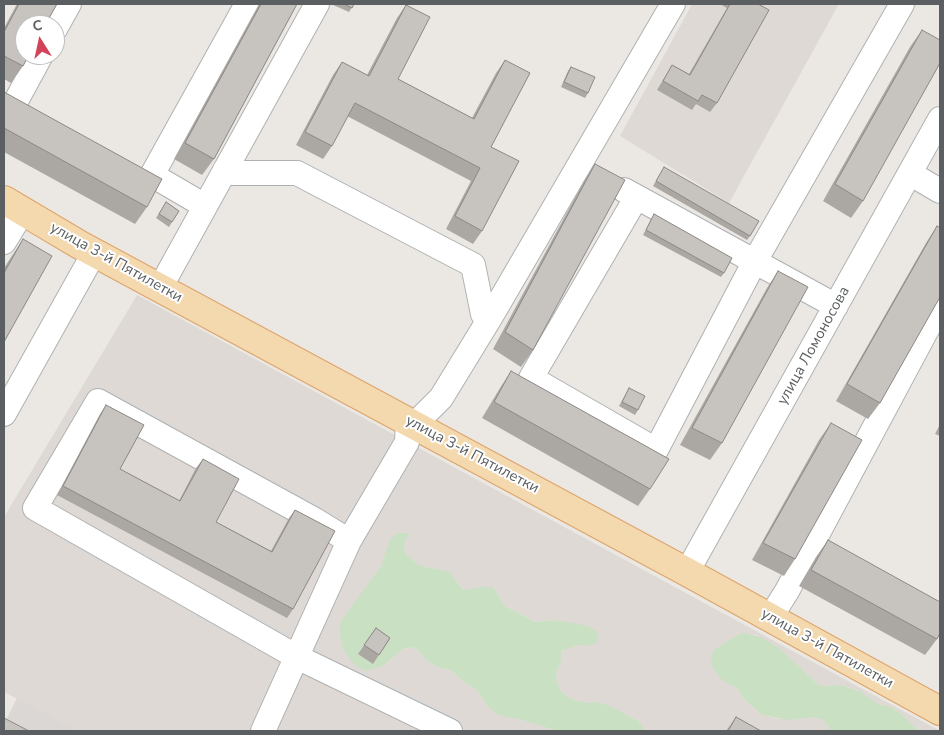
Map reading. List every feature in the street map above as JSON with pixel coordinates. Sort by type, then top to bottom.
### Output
[{"type":"main road","name":"улица 3-й Пятилетки","points":[[13,205],[94,252],[411,422],[940,711]]},
{"type":"street","points":[[63,15],[69,4]]},
{"type":"street","points":[[205,206],[143,171],[247,4]]},
{"type":"street","points":[[160,288],[317,4]]},
{"type":"street","points":[[264,731],[349,541],[407,442],[411,422],[441,398],[490,318],[593,172],[673,4]]},
{"type":"street","points":[[636,198],[531,378],[656,450],[755,261],[902,4]]},
{"type":"street","points":[[17,102],[36,65]]},
{"type":"street","name":"улица Ломоносова","points":[[687,572],[940,119]]},
{"type":"street","points":[[225,170],[233,174],[297,173],[473,265],[483,314],[490,318]]},
{"type":"street","points":[[593,172],[636,198],[836,306]]},
{"type":"street","points":[[911,174],[940,191]]},
{"type":"street","points":[[4,242],[13,205]]},
{"type":"street","points":[[4,414],[94,252]]},
{"type":"street","points":[[770,618],[787,591],[820,548],[940,305]]},
{"type":"street","points":[[349,541],[315,520],[98,401],[35,508],[297,657],[450,731]]},
{"type":"shaded area","points":[[692,4],[839,4],[729,203],[620,136]]},
{"type":"shaded area","points":[[137,295],[940,731],[919,731],[891,707],[878,704],[856,690],[841,685],[820,686],[779,648],[756,635],[739,634],[731,639],[731,685],[738,689],[743,698],[762,715],[780,719],[813,717],[823,720],[830,731],[646,731],[637,720],[608,705],[598,702],[578,701],[569,698],[560,690],[556,679],[561,661],[561,651],[578,645],[590,645],[576,624],[556,620],[535,622],[505,606],[494,588],[463,590],[450,572],[419,565],[411,559],[404,551],[405,542],[409,534],[388,549],[381,566],[353,606],[339,630],[342,647],[366,670],[383,666],[403,649],[412,647],[432,664],[450,670],[478,691],[487,706],[518,719],[558,731],[79,731],[4,692],[4,517]]},
{"type":"shaded area","points":[[17,698],[79,731],[4,731],[4,724]]},
{"type":"green space","points":[[397,533],[410,533],[405,542],[404,551],[411,559],[419,565],[450,572],[463,590],[484,587],[494,588],[505,606],[535,622],[556,620],[588,626],[597,632],[598,642],[590,645],[578,645],[561,651],[561,661],[556,679],[560,690],[569,698],[578,701],[598,702],[608,705],[637,720],[646,731],[558,731],[499,715],[487,706],[478,691],[450,670],[432,664],[412,647],[403,649],[383,666],[366,671],[358,667],[351,661],[342,647],[339,630],[341,621],[381,566],[390,540]]},
{"type":"green space","points":[[745,633],[761,637],[779,648],[820,686],[841,685],[861,692],[878,704],[891,707],[900,713],[919,731],[830,731],[823,720],[813,717],[788,720],[762,715],[743,698],[738,689],[722,680],[712,666],[711,657],[714,650],[739,634]]},
{"type":"building","points":[[19,4],[57,4],[51,15],[15,15],[15,62],[4,56],[4,32]]},
{"type":"building","points":[[261,4],[297,4],[214,159],[185,143]]},
{"type":"building","points":[[344,4],[354,4],[352,8]]},
{"type":"building","points":[[730,4],[758,4],[769,10],[717,103],[702,95],[698,101],[663,81],[672,65],[690,75]]},
{"type":"building","points":[[406,5],[430,17],[398,79],[474,119],[505,60],[530,73],[491,147],[519,161],[482,231],[455,216],[480,168],[355,103],[332,146],[305,132],[342,62],[369,76]]},
{"type":"building","points":[[922,30],[940,40],[940,63],[863,201],[835,184]]},
{"type":"building","points":[[571,67],[595,77],[588,93],[564,82]]},
{"type":"building","points":[[4,92],[162,179],[147,207],[4,128]]},
{"type":"building","points":[[595,164],[625,180],[533,350],[505,332]]},
{"type":"building","points":[[664,167],[759,221],[750,236],[656,181]]},
{"type":"building","points":[[166,202],[179,211],[172,222],[159,214]]},
{"type":"building","points":[[654,214],[732,258],[724,273],[646,230]]},
{"type":"building","points":[[937,226],[940,228],[940,297],[880,403],[847,384]]},
{"type":"building","points":[[23,239],[52,256],[4,342],[4,273]]},
{"type":"building","points":[[778,271],[808,287],[722,443],[692,428]]},
{"type":"building","points":[[511,371],[669,459],[650,489],[494,402]]},
{"type":"building","points":[[629,388],[645,396],[638,410],[622,402]]},
{"type":"building","points":[[106,405],[144,425],[120,469],[180,501],[203,459],[239,479],[216,522],[272,552],[295,510],[335,531],[293,609],[63,486]]},
{"type":"building","points":[[831,423],[862,440],[795,559],[763,543]]},
{"type":"building","points":[[828,540],[940,602],[940,633],[937,639],[811,570]]},
{"type":"building","points":[[376,628],[390,638],[379,655],[364,645]]},
{"type":"building","points":[[736,717],[761,731],[728,731]]},
{"type":"building","points":[[4,718],[29,731],[4,731]]}]
